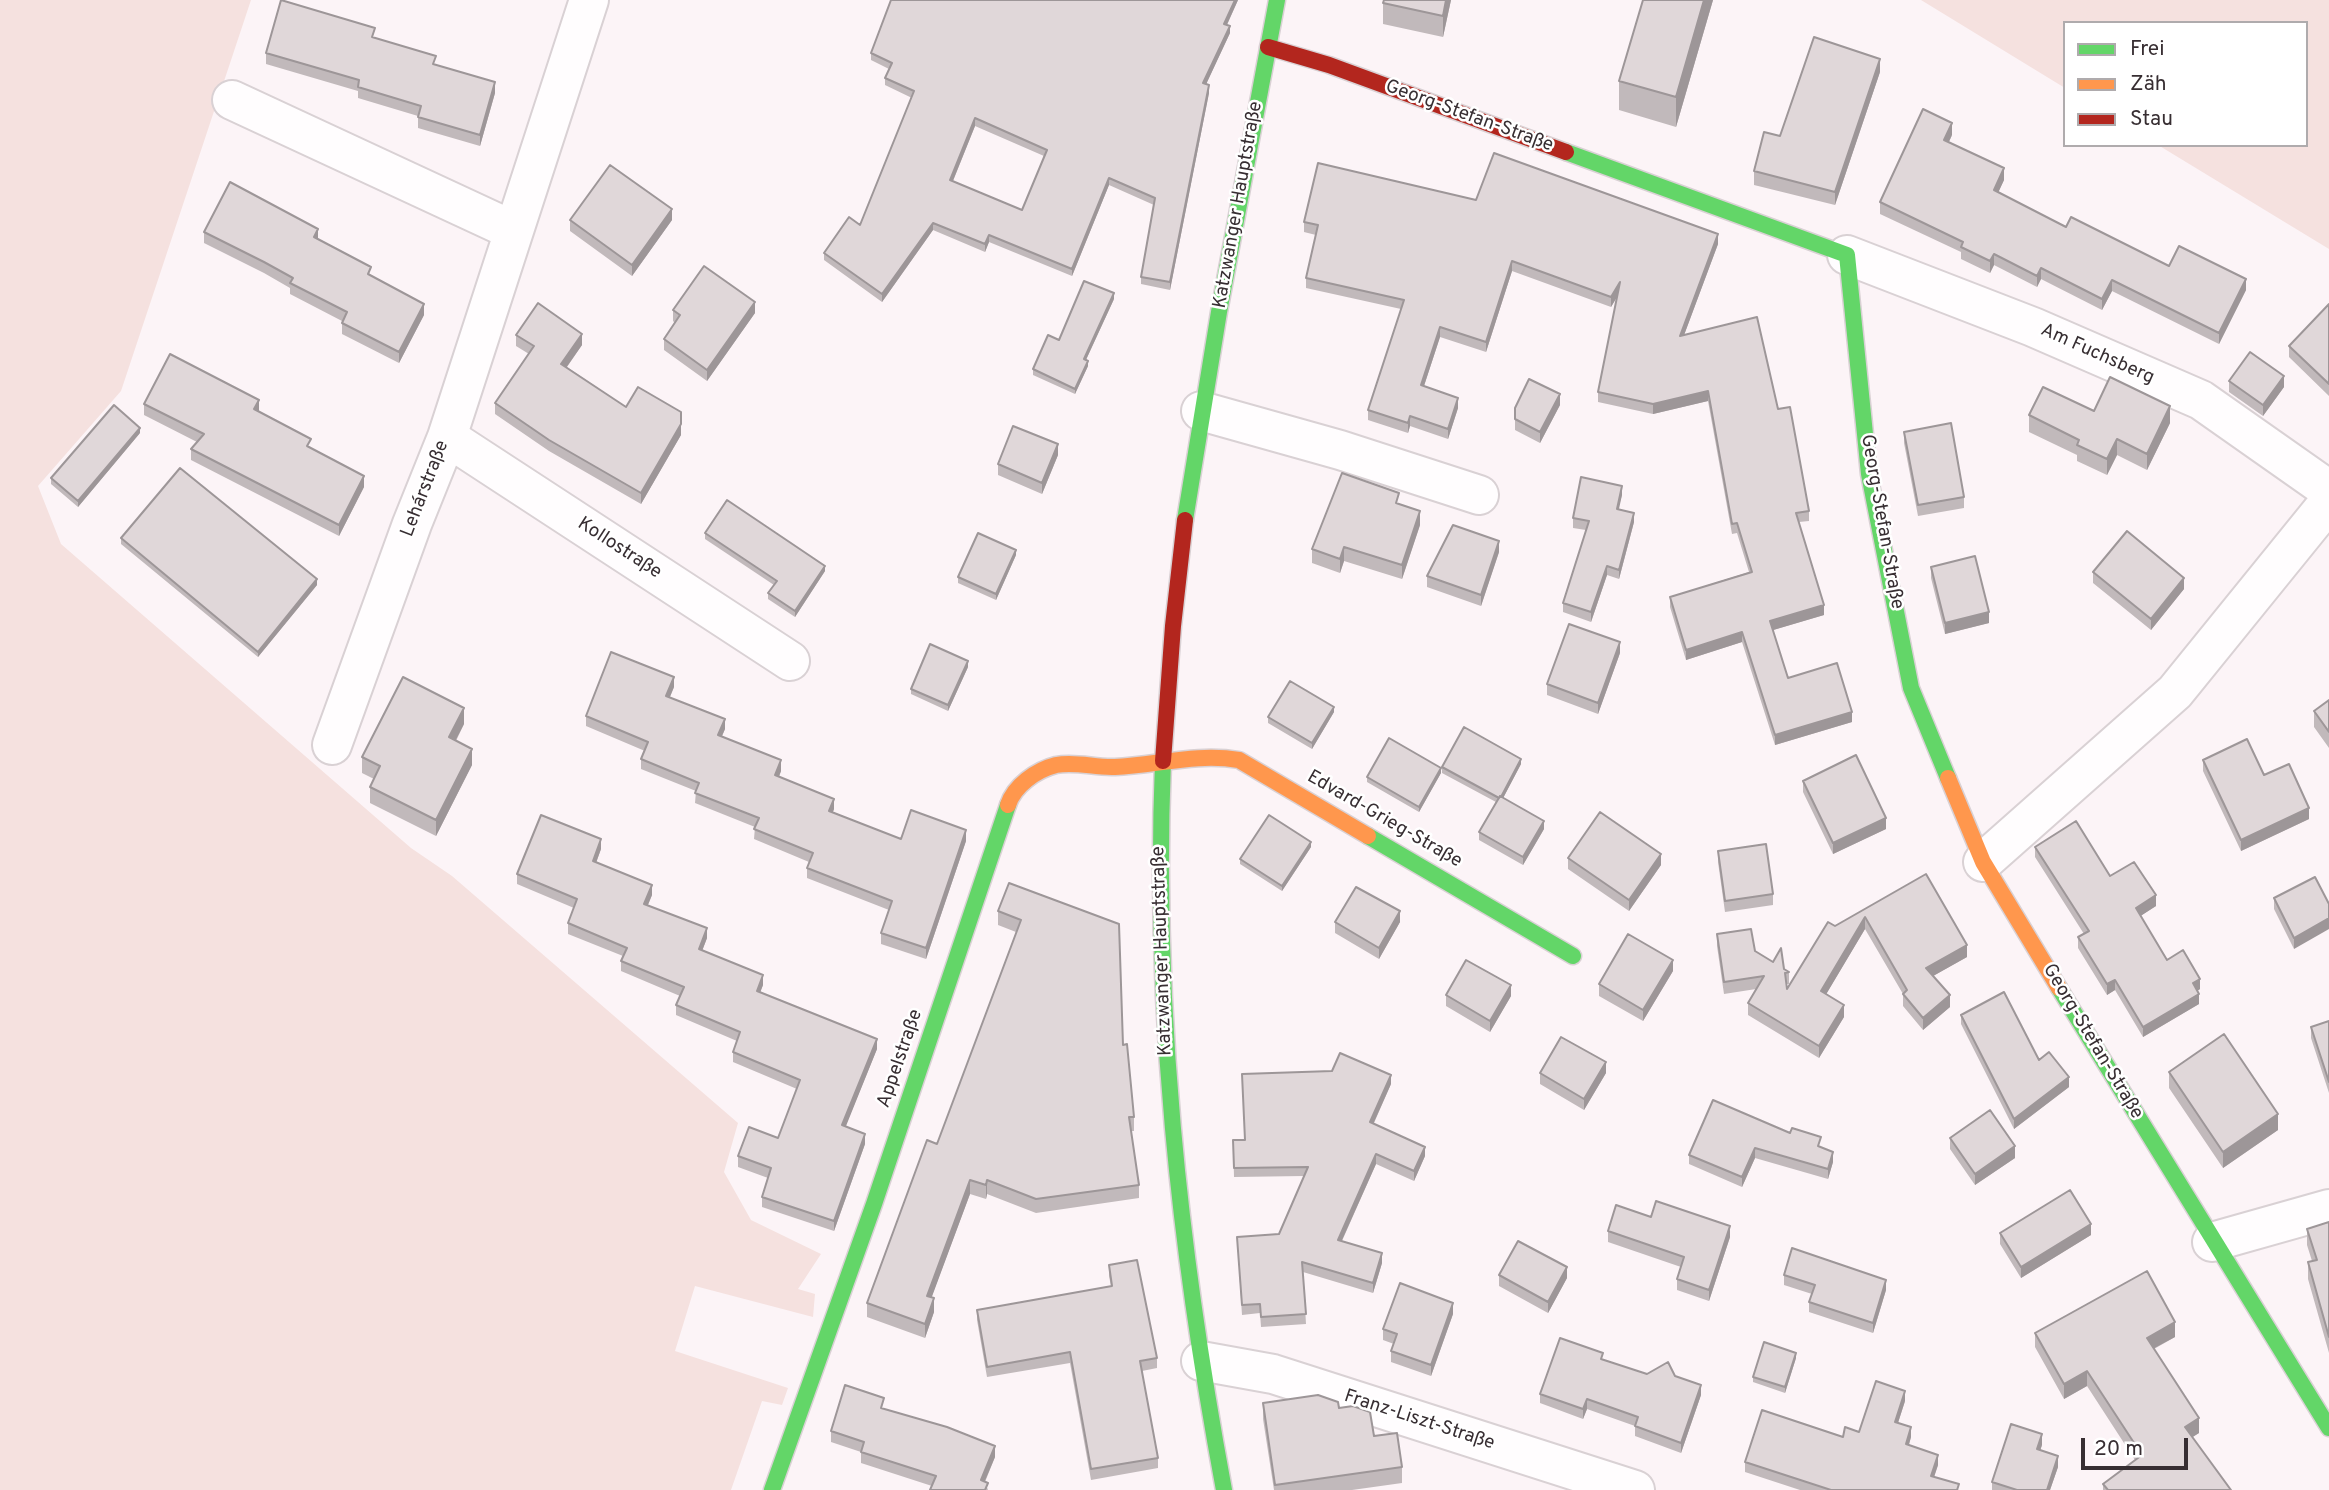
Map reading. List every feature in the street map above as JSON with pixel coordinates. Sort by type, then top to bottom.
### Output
[{"type":"street","name":"Lehárstraße","points":[[332,745],[412,524],[447,437],[512,230],[589,0]]},
{"type":"street","name":"Katzwanger Hauptstraße","points":[[1224,1490],[1200,1361],[1179,1200],[1164,1036],[1160,836],[1175,609],[1201,411],[1277,0]]},
{"type":"street","name":"Georg-Stefan-Straße","points":[[1268,47],[1329,65],[1847,255],[1869,474],[1911,688],[1983,862],[2212,1242],[2329,1428]]},
{"type":"street","points":[[232,100],[512,230]]},
{"type":"street","name":"Am Fuchsberg","points":[[1847,255],[2033,327],[2201,400],[2329,490]]},
{"type":"street","points":[[1201,411],[1340,450],[1479,495]]},
{"type":"street","name":"Kollostraße","points":[[447,437],[790,661]]},
{"type":"street","points":[[1983,862],[2175,692],[2329,502]]},
{"type":"street","name":"Edvard-Grieg-Straße","points":[[1163,759],[1216,755],[1240,760],[1573,956]]},
{"type":"street","name":"Appelstraße","points":[[772,1490],[874,1203],[1010,799],[1025,780],[1046,768],[1070,761],[1114,767],[1163,759]]},
{"type":"street","points":[[2212,1242],[2329,1209]]},
{"type":"street","name":"Franz-Liszt-Straße","points":[[1200,1361],[1273,1374],[1635,1490]]},
{"type":"shaded area","points":[[0,0],[251,0],[121,391],[38,486],[61,544],[411,848],[452,876],[738,1123],[724,1172],[751,1220],[821,1254],[798,1289],[815,1294],[813,1317],[695,1286],[675,1351],[788,1388],[782,1405],[762,1401],[731,1490],[0,1490]]},
{"type":"shaded area","points":[[1921,0],[2329,0],[2329,249],[2161,147],[2308,147],[2308,21],[2063,21],[2063,87]]},
{"type":"building","points":[[281,0],[375,28],[372,37],[436,56],[433,64],[495,82],[480,135],[418,117],[421,106],[358,87],[359,80],[266,53]]},
{"type":"building","points":[[891,0],[1235,0],[1224,24],[1230,26],[1203,83],[1209,85],[1170,282],[1141,277],[1155,198],[1109,178],[1072,269],[989,235],[985,244],[933,223],[882,294],[824,253],[849,217],[860,225],[914,91],[885,78],[892,63],[871,53]],"holes":[[[975,118],[1047,150],[1022,210],[950,180]]]},
{"type":"building","points":[[1384,0],[1446,0],[1443,16],[1383,3]]},
{"type":"building","points":[[1643,0],[1704,0],[1676,97],[1619,81]]},
{"type":"building","points":[[1814,37],[1880,59],[1835,192],[1754,171],[1764,132],[1780,136]]},
{"type":"building","points":[[1923,109],[1952,123],[1944,140],[2004,168],[1994,190],[2066,227],[2071,217],[2169,266],[2179,246],[2246,279],[2219,333],[2112,280],[2102,299],[2041,268],[2037,276],[1994,254],[1990,261],[1961,247],[1963,242],[1880,202]]},
{"type":"building","points":[[1494,153],[1718,234],[1680,336],[1757,317],[1778,409],[1790,407],[1809,511],[1796,513],[1824,605],[1770,621],[1788,678],[1837,663],[1852,712],[1775,735],[1742,632],[1686,650],[1670,597],[1752,572],[1737,523],[1732,524],[1708,391],[1653,404],[1598,392],[1620,282],[1611,297],[1512,261],[1486,342],[1440,327],[1421,385],[1458,398],[1448,429],[1410,416],[1408,423],[1368,410],[1404,300],[1306,278],[1318,225],[1304,222],[1318,163],[1476,200]]},
{"type":"building","points":[[610,165],[672,209],[632,265],[570,220]]},
{"type":"building","points":[[230,182],[318,229],[314,237],[371,267],[368,274],[424,304],[399,352],[342,323],[347,312],[290,283],[293,278],[204,232]]},
{"type":"building","points":[[704,266],[755,302],[707,370],[664,339],[680,315],[673,310]]},
{"type":"building","points":[[1084,281],[1114,293],[1084,359],[1088,361],[1075,389],[1033,369],[1048,335],[1059,340]]},
{"type":"building","points":[[538,303],[582,334],[561,364],[626,407],[638,387],[681,412],[681,424],[641,493],[549,440],[495,403],[534,346],[516,335]]},
{"type":"building","points":[[2329,304],[2329,384],[2289,346]]},
{"type":"building","points":[[2250,352],[2284,376],[2263,405],[2229,381]]},
{"type":"building","points":[[170,354],[259,400],[254,409],[311,439],[307,446],[364,476],[339,525],[191,449],[204,434],[144,404]]},
{"type":"building","points":[[2110,377],[2170,406],[2147,454],[2117,439],[2107,459],[2077,445],[2079,440],[2029,415],[2043,387],[2094,411]]},
{"type":"building","points":[[1529,379],[1560,394],[1540,432],[1515,419],[1515,408]]},
{"type":"building","points":[[114,405],[140,428],[78,501],[51,478]]},
{"type":"building","points":[[1951,423],[1964,497],[1918,505],[1904,432]]},
{"type":"building","points":[[1013,426],[1058,444],[1042,483],[998,464]]},
{"type":"building","points":[[180,468],[317,579],[258,652],[121,538]]},
{"type":"building","points":[[1342,473],[1399,493],[1396,503],[1420,511],[1402,565],[1344,547],[1340,559],[1312,549]]},
{"type":"building","points":[[1581,477],[1622,486],[1617,509],[1634,513],[1619,570],[1607,566],[1591,612],[1563,603],[1589,521],[1573,518]]},
{"type":"building","points":[[727,500],[825,566],[795,611],[768,593],[777,581],[705,533]]},
{"type":"building","points":[[1453,525],[1499,541],[1481,595],[1427,576]]},
{"type":"building","points":[[2127,531],[2184,578],[2151,619],[2093,572]]},
{"type":"building","points":[[978,533],[1016,550],[996,594],[958,577]]},
{"type":"building","points":[[1975,556],[1989,612],[1945,623],[1931,567]]},
{"type":"building","points":[[1569,624],[1620,642],[1598,703],[1547,684]]},
{"type":"building","points":[[930,644],[968,661],[948,705],[911,689]]},
{"type":"building","points":[[611,652],[674,677],[666,696],[725,719],[718,735],[781,760],[775,775],[834,799],[829,811],[901,839],[911,810],[966,830],[926,948],[881,933],[892,901],[807,868],[813,853],[754,829],[759,818],[695,793],[699,783],[641,759],[648,742],[586,716]]},
{"type":"building","points":[[403,677],[464,708],[449,737],[472,749],[436,820],[370,787],[380,766],[362,757]]},
{"type":"building","points":[[1290,681],[1334,707],[1312,743],[1268,717]]},
{"type":"building","points":[[2329,700],[2329,732],[2314,711]]},
{"type":"building","points":[[1464,727],[1521,759],[1501,797],[1442,767]]},
{"type":"building","points":[[1389,738],[1441,768],[1419,807],[1367,777]]},
{"type":"building","points":[[2247,739],[2264,775],[2289,764],[2309,808],[2241,840],[2203,760]]},
{"type":"building","points":[[1856,755],[1886,818],[1833,843],[1803,781]]},
{"type":"building","points":[[1500,796],[1544,821],[1523,857],[1479,832]]},
{"type":"building","points":[[1600,812],[1661,854],[1629,900],[1568,858]]},
{"type":"building","points":[[541,815],[601,839],[593,861],[652,885],[644,904],[707,928],[699,949],[763,975],[757,991],[877,1039],[842,1125],[865,1134],[834,1221],[762,1197],[771,1168],[738,1156],[749,1127],[778,1138],[800,1080],[733,1052],[740,1032],[676,1005],[684,987],[621,961],[627,948],[568,923],[577,899],[517,874]]},
{"type":"building","points":[[1269,815],[1311,842],[1282,886],[1240,859]]},
{"type":"building","points":[[2076,821],[2110,876],[2134,862],[2156,895],[2136,908],[2167,960],[2183,950],[2200,979],[2193,983],[2199,994],[2143,1027],[2115,980],[2107,984],[2078,937],[2089,931],[2035,847]]},
{"type":"building","points":[[1766,844],[1773,894],[1725,901],[1718,851]]},
{"type":"building","points":[[1926,874],[1967,945],[1926,968],[1950,995],[1923,1018],[1903,994],[1907,990],[1865,917],[1821,991],[1844,1005],[1819,1046],[1748,1003],[1764,976],[1724,982],[1717,934],[1751,929],[1755,951],[1773,962],[1781,948],[1784,969],[1789,972],[1785,973],[1787,989],[1828,922],[1835,926]]},
{"type":"building","points":[[2315,877],[2329,904],[2329,918],[2294,938],[2274,898]]},
{"type":"building","points":[[1009,883],[1119,924],[1123,1045],[1127,1044],[1134,1117],[1129,1117],[1139,1185],[1036,1199],[987,1180],[986,1185],[970,1180],[927,1296],[934,1298],[925,1324],[867,1303],[927,1140],[937,1144],[1021,920],[998,911]]},
{"type":"building","points":[[1356,887],[1400,911],[1379,948],[1335,922]]},
{"type":"building","points":[[1628,934],[1673,960],[1643,1010],[1599,984]]},
{"type":"building","points":[[1466,960],[1511,985],[1490,1021],[1446,995]]},
{"type":"building","points":[[2004,992],[2039,1060],[2049,1052],[2069,1077],[2014,1119],[1961,1015]]},
{"type":"building","points":[[2329,1021],[2329,1082],[2311,1027]]},
{"type":"building","points":[[2224,1034],[2278,1114],[2223,1152],[2169,1072]]},
{"type":"building","points":[[1561,1037],[1606,1062],[1584,1099],[1540,1073]]},
{"type":"building","points":[[1340,1053],[1391,1075],[1370,1122],[1425,1147],[1414,1171],[1376,1154],[1338,1240],[1382,1253],[1373,1283],[1302,1262],[1306,1314],[1261,1317],[1260,1304],[1242,1305],[1237,1237],[1279,1234],[1308,1167],[1234,1168],[1233,1140],[1245,1140],[1242,1074],[1332,1071]]},
{"type":"building","points":[[1713,1100],[1790,1133],[1792,1128],[1821,1137],[1818,1146],[1833,1152],[1828,1169],[1755,1148],[1742,1177],[1689,1155]]},
{"type":"building","points":[[1990,1110],[2015,1146],[1975,1174],[1950,1138]]},
{"type":"building","points":[[2070,1190],[2091,1224],[2021,1267],[2000,1233]]},
{"type":"building","points":[[1656,1201],[1730,1226],[1709,1290],[1677,1279],[1684,1257],[1608,1231],[1616,1205],[1651,1217]]},
{"type":"building","points":[[2329,1222],[2329,1337],[2308,1262],[2317,1260],[2307,1229]]},
{"type":"building","points":[[1518,1241],[1567,1267],[1548,1302],[1499,1275]]},
{"type":"building","points":[[1792,1248],[1886,1280],[1873,1323],[1809,1302],[1815,1285],[1784,1275]]},
{"type":"building","points":[[1137,1260],[1157,1358],[1140,1361],[1158,1458],[1091,1469],[1070,1352],[987,1367],[977,1310],[1112,1286],[1109,1265]]},
{"type":"building","points":[[2147,1271],[2175,1322],[2147,1338],[2199,1418],[2185,1427],[2231,1490],[2108,1490],[2103,1484],[2142,1455],[2087,1371],[2064,1384],[2035,1333]]},
{"type":"building","points":[[1400,1283],[1453,1303],[1431,1365],[1391,1351],[1397,1334],[1383,1329]]},
{"type":"building","points":[[1560,1338],[1603,1353],[1601,1359],[1647,1374],[1668,1362],[1675,1376],[1701,1385],[1681,1443],[1635,1426],[1638,1417],[1587,1399],[1583,1409],[1540,1394]]},
{"type":"building","points":[[1764,1342],[1796,1353],[1785,1387],[1753,1377]]},
{"type":"building","points":[[1876,1381],[1905,1391],[1895,1422],[1911,1427],[1906,1444],[1938,1455],[1931,1476],[1959,1484],[1957,1490],[1831,1490],[1745,1462],[1762,1410],[1843,1437],[1845,1427],[1859,1432]]},
{"type":"building","points":[[845,1385],[884,1398],[881,1408],[947,1427],[995,1446],[981,1480],[988,1483],[985,1490],[930,1490],[936,1476],[861,1452],[864,1442],[831,1431]]},
{"type":"building","points":[[1318,1395],[1338,1402],[1339,1408],[1353,1406],[1370,1412],[1374,1436],[1397,1433],[1402,1467],[1275,1485],[1263,1403]]},
{"type":"building","points":[[2011,1424],[2042,1434],[2037,1449],[2058,1456],[2047,1490],[2017,1490],[1992,1482]]},
{"type":"traffic: fast","points":[[1185,520],[1219,312],[1277,0]]},
{"type":"traffic: fast","points":[[1566,152],[1847,255],[1869,474],[1911,688],[1948,778]]},
{"type":"traffic: fast","points":[[1163,761],[1162,945],[1173,1127],[1194,1309],[1224,1490]]},
{"type":"traffic: fast","points":[[772,1490],[874,1204],[1008,805]]},
{"type":"traffic: fast","points":[[1368,836],[1573,956]]},
{"type":"traffic: fast","points":[[2059,988],[2329,1428]]},
{"type":"traffic: slow","points":[[1008,805],[1015,791],[1027,780],[1056,765],[1115,767],[1223,758],[1239,760],[1368,836]]},
{"type":"traffic: slow","points":[[1948,778],[1983,862],[2059,988]]},
{"type":"traffic: jam","points":[[1268,47],[1329,65],[1566,152]]},
{"type":"traffic: jam","points":[[1163,761],[1173,626],[1185,520]]}]
